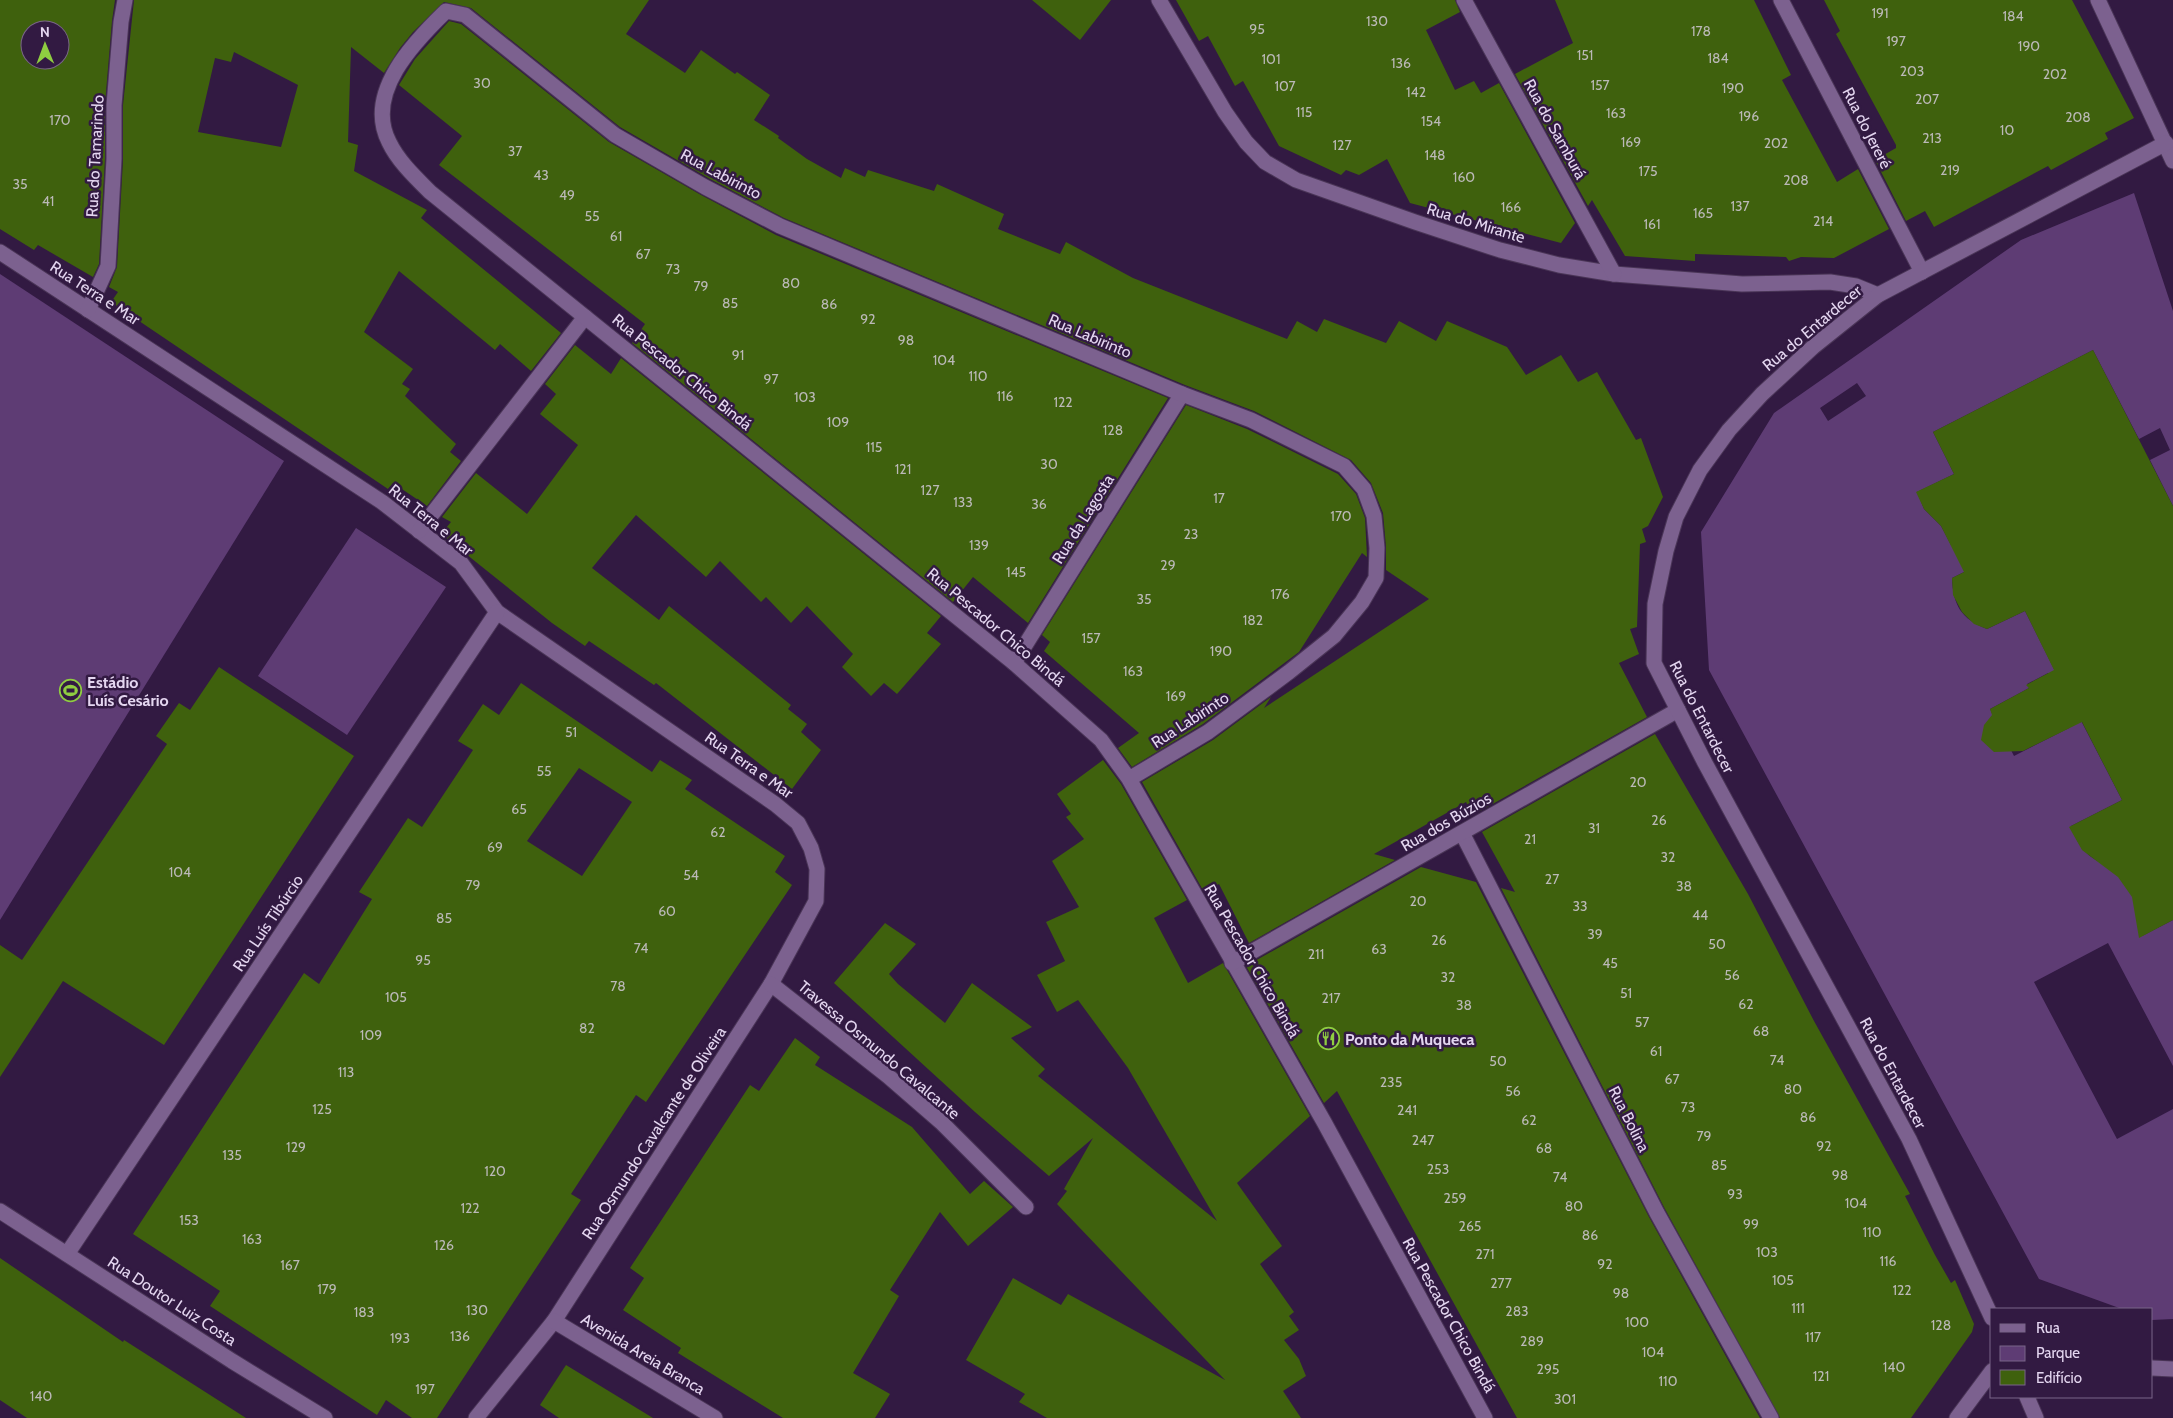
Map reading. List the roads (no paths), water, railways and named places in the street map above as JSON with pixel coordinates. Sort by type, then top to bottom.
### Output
[{"type":"street","name":"Rua do Tamarindo","points":[[88,310],[108,266],[114,106],[121,22],[125,0]]},
{"type":"street","name":"Rua do Mirante","points":[[1159,0],[1225,112],[1246,142],[1265,162],[1305,183],[1490,247],[1559,265],[1614,274],[1742,284],[1830,282],[1856,286],[1878,295]]},
{"type":"street","name":"Rua do Samburá","points":[[1464,0],[1614,274]]},
{"type":"street","name":"Rua do Jereré","points":[[1781,0],[1922,272]]},
{"type":"street","points":[[2098,0],[2173,161]]},
{"type":"street","name":"Rua Pescador Chico Bindá","points":[[446,11],[406,54],[394,73],[386,93],[382,117],[388,142],[405,166],[430,192],[1014,663],[1100,740],[1129,779],[1324,1122],[1486,1418]]},
{"type":"street","name":"Rua Labirinto","points":[[446,11],[465,15],[615,135],[705,187],[780,226],[1182,394],[1251,420],[1344,466],[1364,489],[1374,516],[1377,548],[1376,578],[1362,602],[1334,636],[1208,732],[1129,779]]},
{"type":"street","name":"Rua do Entardecer","points":[[1990,1314],[1909,1139],[1654,663],[1655,604],[1666,551],[1676,518],[1700,470],[1729,430],[1762,394],[1814,347],[1878,295],[2166,143]]},
{"type":"street","name":"Rua Terra e Mar","points":[[0,252],[382,502],[461,563],[497,612],[776,804],[798,823],[811,848]]},
{"type":"street","points":[[419,531],[585,316]]},
{"type":"street","name":"Rua da Lagosta","points":[[1014,663],[1182,394]]},
{"type":"street","name":"Rua Luís Tibúrcio","points":[[67,1254],[497,612]]},
{"type":"street","name":"Rua dos Búzios","points":[[1232,963],[1678,710]]},
{"type":"street","name":"Rua Bolina","points":[[1462,833],[1657,1213],[1771,1418]]},
{"type":"street","name":"Rua Osmundo Cavalcante de Oliveira","points":[[476,1418],[554,1321],[771,984],[816,901],[817,869],[811,848]]},
{"type":"street","name":"Travessa Osmundo Cavalcante","points":[[771,984],[915,1099],[941,1122],[1026,1207]]},
{"type":"street","name":"Rua Doutor Luiz Costa","points":[[0,1211],[232,1361],[326,1418]]},
{"type":"street","name":"Avenida Areia Branca","points":[[554,1321],[715,1418]]},
{"type":"street","points":[[2153,1368],[2173,1369]]},
{"type":"street","points":[[1957,1418],[1990,1374]]},
{"type":"street","points":[[2027,1398],[2036,1418]]},
{"type":"place","name":"Estádio Luís Cesário","points":[[71,691]]},
{"type":"place","name":"Ponto da Muqueca","points":[[1329,1039]]}]
